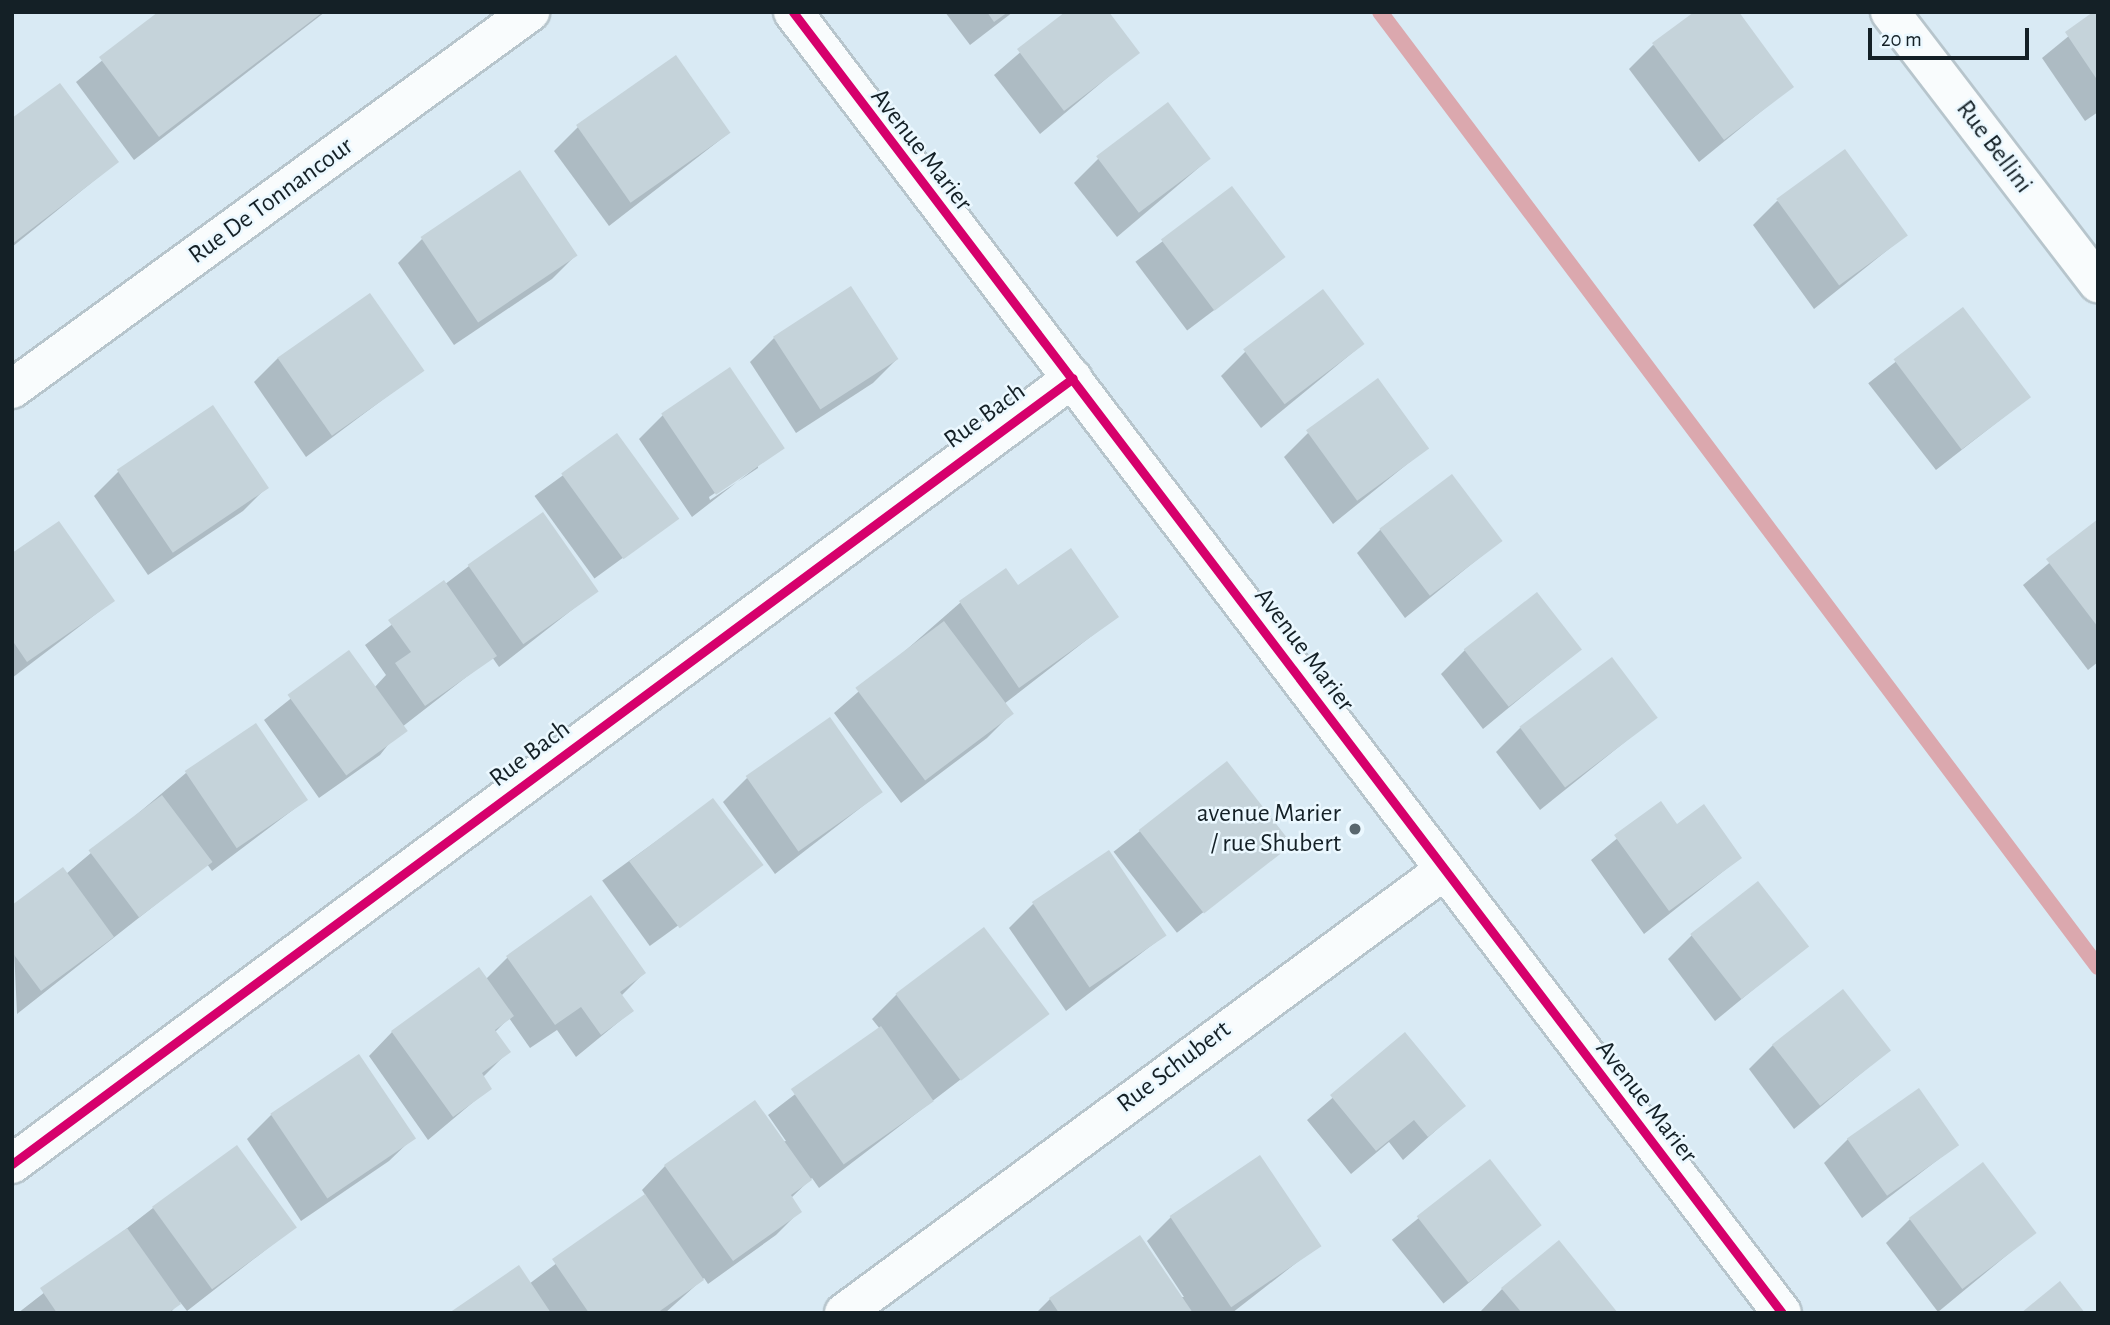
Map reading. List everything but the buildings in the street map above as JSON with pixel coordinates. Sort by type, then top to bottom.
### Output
[{"type":"street","name":"Rue De Tonnancour","points":[[12,389],[530,12]]},
{"type":"street","name":"Avenue Marier","points":[[793,12],[1073,378],[1442,872],[1782,1313]]},
{"type":"street","name":"Rue Bellini","points":[[1890,12],[2098,283]]},
{"type":"street","name":"Rue Bach","points":[[12,1164],[1073,378]]},
{"type":"street","name":"Rue Schubert","points":[[844,1313],[1442,872]]},
{"type":"waterway","points":[[1380,12],[2098,967]]},
{"type":"cycle path","points":[[793,12],[1782,1313]]},
{"type":"cycle path","points":[[12,1164],[1073,378]]},
{"type":"place","name":"avenue Marier / rue Shubert","points":[[1355,829]]}]
